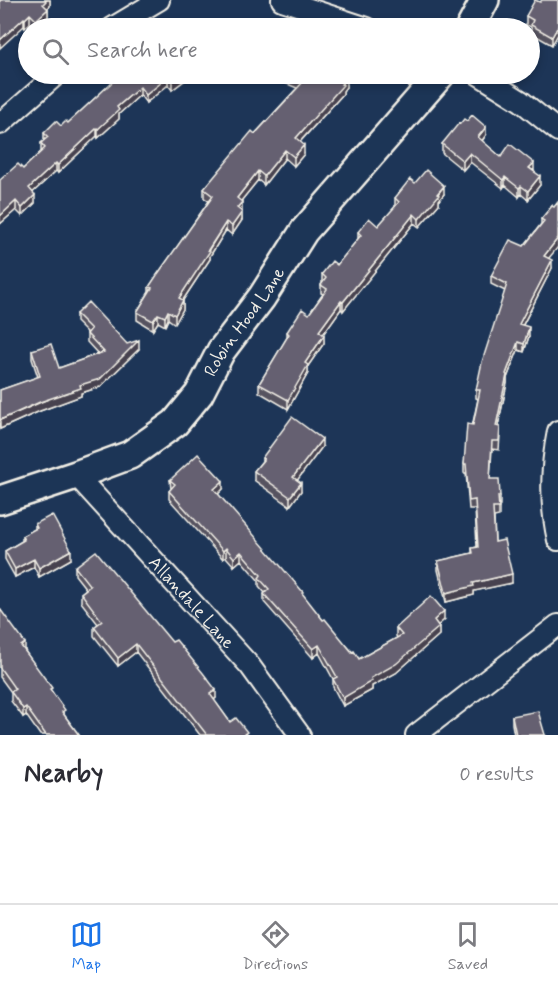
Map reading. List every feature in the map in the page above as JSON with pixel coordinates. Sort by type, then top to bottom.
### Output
[{"type":"street","points":[[129,18],[159,0]]},
{"type":"street","points":[[282,0],[337,18]]},
{"type":"street","points":[[475,18],[485,0]]},
{"type":"street","points":[[0,124],[46,84]]},
{"type":"street","name":"Robin Hood Lane","points":[[0,500],[130,455],[175,423],[200,394],[221,351],[262,297],[304,231],[432,84]]},
{"type":"street","points":[[494,84],[520,101],[558,131]]},
{"type":"street","points":[[558,431],[553,459],[554,523],[558,540]]},
{"type":"street","name":"Allandale Lane","points":[[76,475],[250,666],[300,735]]},
{"type":"street","points":[[416,735],[558,625]]},
{"type":"building","points":[[0,0],[47,0],[43,4],[48,9],[38,18],[34,18],[30,14],[26,18],[18,18],[18,24],[0,40]]},
{"type":"building","points":[[535,0],[540,2],[558,0],[558,26],[552,37],[540,30],[540,18],[526,16]]},
{"type":"building","points":[[110,84],[159,84],[146,95],[140,87],[117,107],[119,110],[29,188],[35,195],[22,208],[16,201],[0,216],[0,180],[18,164],[23,169],[45,148],[41,143],[48,137],[44,133],[56,121],[61,126],[66,121],[68,123]]},
{"type":"building","points":[[301,84],[343,85],[296,138],[304,145],[294,157],[285,150],[264,176],[258,171],[237,198],[242,202],[237,208],[242,212],[232,226],[226,222],[179,298],[183,300],[175,315],[168,311],[165,317],[158,314],[153,321],[137,312],[152,288],[149,287],[213,196],[204,189],[252,131],[255,134]]},
{"type":"building","points":[[472,115],[486,127],[478,137],[501,157],[510,144],[534,163],[529,168],[540,176],[528,191],[521,186],[519,188],[505,177],[503,180],[470,153],[463,161],[442,144],[459,123],[464,119],[467,121]]},
{"type":"building","points":[[426,170],[444,186],[437,194],[439,195],[419,219],[414,214],[343,302],[341,301],[319,331],[324,335],[305,363],[308,365],[288,400],[259,384],[302,309],[309,314],[327,289],[321,285],[326,278],[322,274],[332,261],[337,265],[361,235],[358,232],[369,218],[378,226],[399,202],[395,198],[410,179],[415,183]]},
{"type":"building","points":[[558,202],[558,238],[544,256],[552,260],[519,324],[529,327],[524,344],[518,342],[506,374],[496,426],[500,427],[499,441],[492,441],[490,479],[499,479],[500,496],[498,496],[499,508],[493,508],[495,542],[504,540],[512,574],[473,583],[474,586],[446,593],[438,561],[473,553],[472,548],[478,547],[475,500],[469,501],[466,464],[464,464],[467,424],[473,425],[480,390],[476,390],[482,362],[507,284],[491,276],[510,240],[524,246],[544,221],[541,219]]},
{"type":"building","points":[[88,302],[127,344],[139,340],[100,379],[80,385],[81,388],[40,402],[0,420],[0,390],[40,376],[32,350],[51,344],[59,368],[104,352],[87,334],[91,329],[76,314]]},
{"type":"building","points":[[292,417],[322,439],[293,477],[301,483],[290,497],[254,471]]},
{"type":"building","points":[[198,454],[223,481],[214,489],[303,592],[323,620],[325,619],[359,659],[402,635],[396,628],[431,596],[444,611],[434,620],[439,627],[396,664],[343,698],[333,679],[337,677],[319,645],[313,649],[264,594],[269,589],[259,578],[261,575],[241,552],[234,558],[226,548],[223,551],[169,491],[175,484],[170,480]]},
{"type":"building","points":[[52,515],[71,550],[39,568],[34,559],[15,569],[5,551],[24,540],[22,536],[37,528],[35,524]]},
{"type":"building","points":[[96,551],[172,642],[176,640],[203,673],[216,690],[210,694],[230,722],[236,718],[247,732],[245,735],[207,735],[136,644],[118,658],[94,627],[102,621],[81,593],[90,586],[75,567]]},
{"type":"building","points":[[0,609],[25,643],[21,646],[52,688],[50,689],[65,710],[62,712],[79,735],[46,735],[26,707],[23,709],[11,692],[15,689],[0,668]]},
{"type":"building","points":[[538,711],[545,735],[516,735],[512,716]]}]
